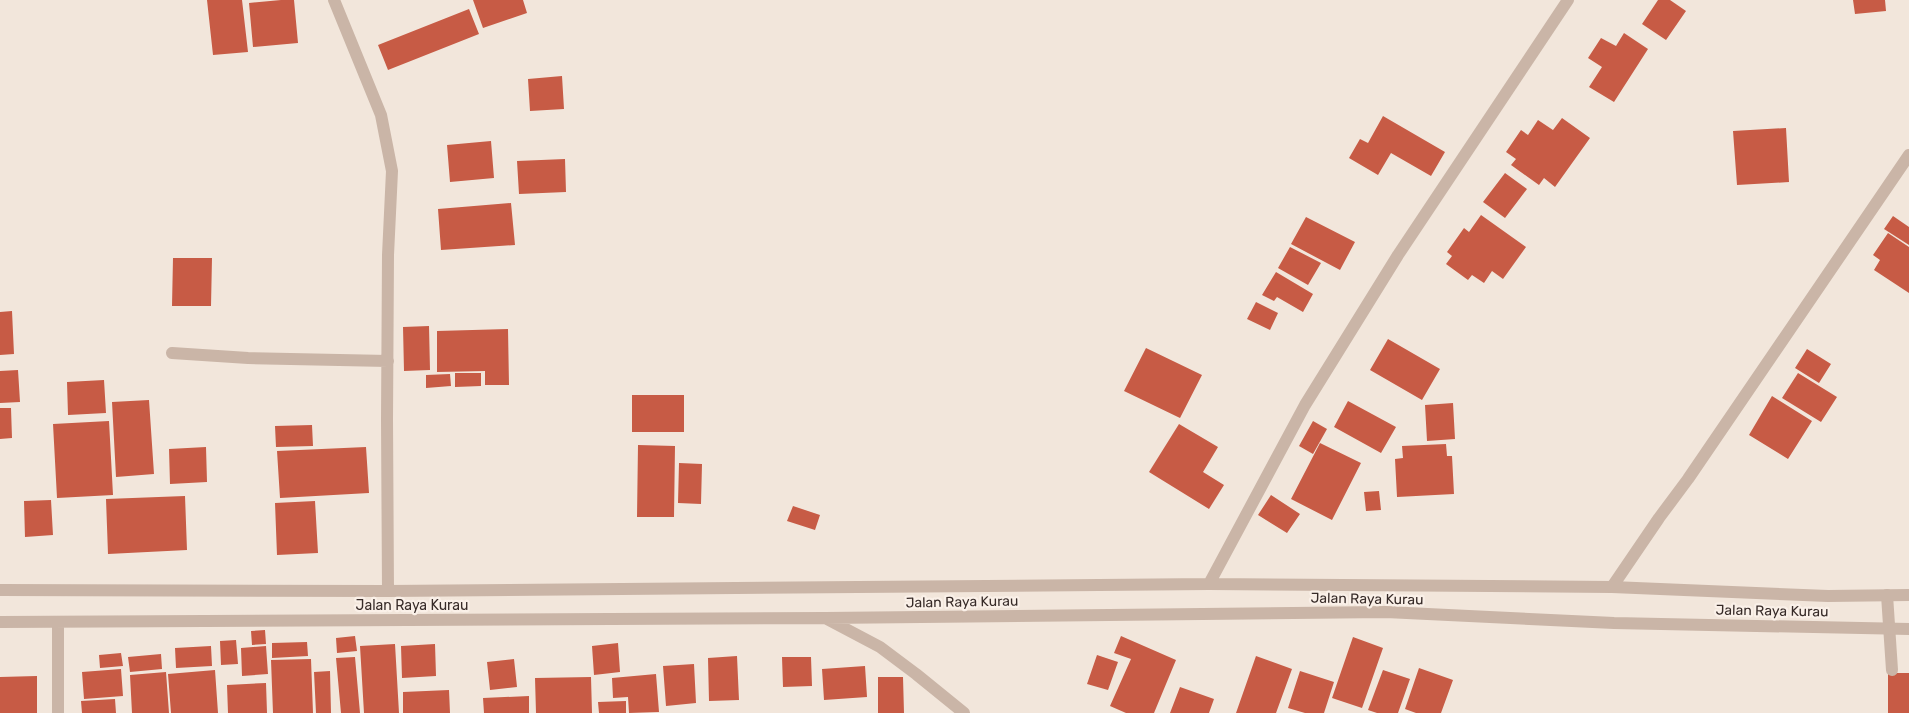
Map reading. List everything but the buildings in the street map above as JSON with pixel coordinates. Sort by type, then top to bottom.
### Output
[{"type":"street","points":[[334,0],[381,115],[392,171],[388,254],[388,591]]},
{"type":"street","points":[[1209,584],[1311,396],[1398,255],[1568,0]]},
{"type":"street","points":[[1612,587],[1909,155]]},
{"type":"street","points":[[172,353],[248,358],[388,361]]},
{"type":"street","name":"Jalan Raya Kurau","points":[[0,590],[388,591],[1209,584],[1612,587],[1828,596],[1909,595]]},
{"type":"street","points":[[1887,595],[1892,670]]},
{"type":"street","name":"Jalan Raya Kurau","points":[[0,622],[825,618],[1386,612],[1614,623],[1909,629]]},
{"type":"street","name":"Jalan Raya Kurau","points":[[825,618],[880,647],[964,713]]},
{"type":"street","points":[[58,622],[58,713]]}]
